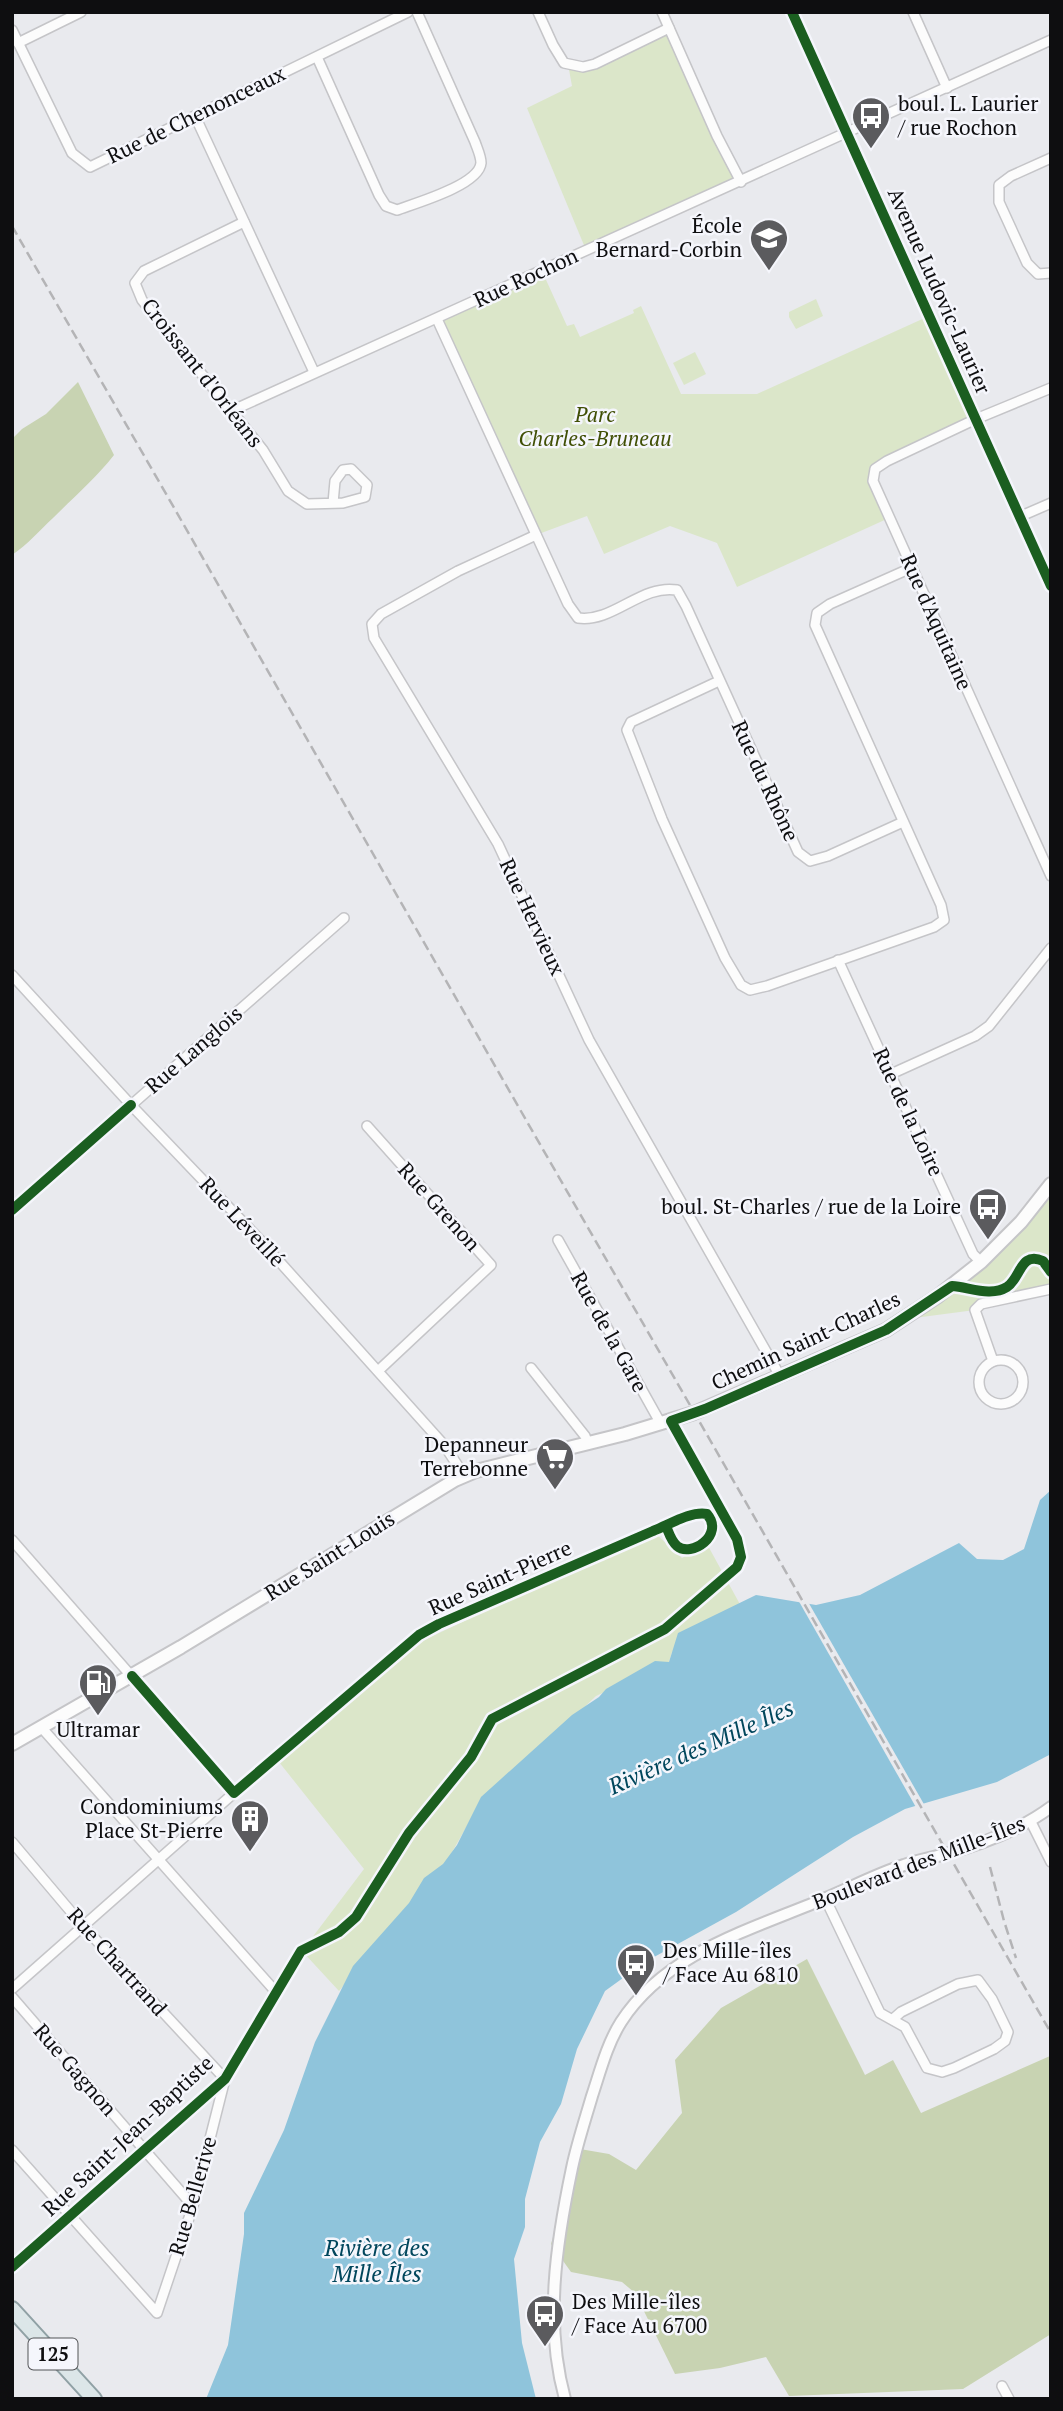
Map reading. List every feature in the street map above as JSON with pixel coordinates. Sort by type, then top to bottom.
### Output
[{"type":"main road","name":"Chemin Saint-Charles","points":[[666,1422],[705,1409],[893,1326],[938,1296],[981,1262],[1050,1188]]},
{"type":"main road","name":"Rue Saint-Louis","points":[[12,1744],[132,1676],[464,1475],[666,1422]]},
{"type":"main road","name":"125","points":[[12,2309],[94,2399]]},
{"type":"street","points":[[19,43],[81,12]]},
{"type":"street","name":"Rue de Chenonceaux","points":[[12,30],[72,153],[90,167],[408,12]]},
{"type":"street","points":[[317,57],[386,206],[397,211],[437,195],[471,179],[478,172],[481,161],[416,12]]},
{"type":"street","points":[[538,12],[552,45],[564,63],[583,67],[595,64],[669,28]]},
{"type":"street","points":[[662,12],[717,136],[741,182]]},
{"type":"street","name":"Avenue Ludovic-Laurier","points":[[792,12],[1051,586]]},
{"type":"street","points":[[913,12],[947,88]]},
{"type":"street","name":"Rue Rochon","points":[[231,411],[1051,40]]},
{"type":"street","points":[[195,117],[314,372]]},
{"type":"street","points":[[1051,158],[1011,176],[999,185],[999,202],[1027,263],[1038,274],[1051,273]]},
{"type":"street","name":"Croissant d'Orléans","points":[[244,222],[144,271],[135,283],[142,300],[263,450],[288,491],[307,504],[333,503],[353,502],[365,497],[367,485],[351,469],[343,470],[335,481],[333,503]]},
{"type":"street","points":[[437,319],[568,604],[578,618],[592,620],[662,588],[677,590],[686,606],[719,681],[631,722],[627,730],[662,819],[725,958],[741,985],[750,990],[934,927],[944,920],[942,905],[815,625],[817,613],[830,604],[912,568]]},
{"type":"street","points":[[976,419],[1051,388]]},
{"type":"street","name":"Rue d'Aquitaine","points":[[976,419],[887,461],[875,469],[873,481],[1051,876]]},
{"type":"street","points":[[1019,517],[1051,503]]},
{"type":"street","name":"Rue Hervieux","points":[[536,535],[458,572],[381,614],[372,624],[374,638],[498,844],[589,1040],[780,1376]]},
{"type":"street","name":"Rue du Rhône","points":[[719,681],[798,852],[810,862],[903,821]]},
{"type":"street","name":"Rue Langlois","points":[[12,1210],[344,918]]},
{"type":"street","points":[[891,1074],[975,1037],[989,1026],[1051,948]]},
{"type":"street","name":"Rue de la Loire","points":[[838,960],[973,1254],[981,1262]]},
{"type":"street","name":"Rue Léveillé","points":[[12,975],[261,1241],[444,1445],[464,1475]]},
{"type":"street","name":"Rue Grenon","points":[[367,1126],[491,1265],[378,1371]]},
{"type":"street","name":"Rue de la Gare","points":[[558,1240],[666,1422]]},
{"type":"street","points":[[993,1360],[975,1310],[981,1304],[1051,1289]]},
{"type":"street","points":[[993,1360],[1013,1362],[1022,1373],[1023,1387],[1009,1403],[993,1403],[981,1393],[978,1378],[981,1371],[993,1360]]},
{"type":"street","points":[[531,1368],[585,1436],[588,1444]]},
{"type":"street","name":"Rue Saint-Pierre","points":[[12,1989],[234,1793],[419,1635],[439,1624],[666,1526],[699,1513],[707,1514],[714,1528],[705,1541],[692,1548],[681,1549],[674,1544],[666,1526]]},
{"type":"street","points":[[12,1540],[234,1793]]},
{"type":"street","points":[[41,1727],[275,1992]]},
{"type":"street","name":"Boulevard des Mille-Îles","points":[[565,2399],[553,2329],[561,2221],[575,2154],[604,2057],[621,2022],[651,1985],[681,1963],[763,1922],[905,1864],[966,1848],[1031,1822],[1051,1807]]},
{"type":"street","points":[[1031,1822],[1051,1862]]},
{"type":"street","name":"Rue Chartrand","points":[[14,1849],[225,2079]]},
{"type":"street","points":[[825,1898],[880,2013],[905,2027],[927,2068],[942,2072],[954,2067],[994,2049],[1004,2041],[1008,2032],[992,1999],[978,1980],[958,1984],[901,2012],[894,2019]]},
{"type":"street","name":"Rue Saint-Jean-Baptiste","points":[[12,2267],[225,2079],[301,1951]]},
{"type":"street","name":"Rue Gagnon","points":[[12,1997],[193,2206]]},
{"type":"street","name":"Rue Bellerive","points":[[71,2216],[157,2313],[193,2206],[225,2079]]},
{"type":"street","points":[[12,2150],[71,2216]]},
{"type":"street","points":[[1002,2386],[1009,2399]]},
{"type":"green space","points":[[667,29],[739,183],[586,250],[527,108],[572,86],[568,64],[582,66]]},
{"type":"green space","name":"Parc Charles-Bruneau","points":[[542,271],[567,326],[574,324],[580,337],[634,313],[633,310],[641,306],[681,394],[757,394],[929,316],[976,419],[875,469],[873,481],[889,518],[737,587],[717,543],[670,526],[604,554],[587,516],[536,535],[437,319]]},
{"type":"green space","points":[[816,299],[823,316],[796,329],[789,312]]},
{"type":"green space","points":[[695,352],[706,374],[684,385],[673,363]]},
{"type":"green space","points":[[78,382],[114,455],[85,487],[12,555],[12,439],[22,429],[46,414]]},
{"type":"green space","points":[[1051,1194],[1051,1289],[981,1304],[975,1310],[899,1320],[952,1286]]},
{"type":"green space","points":[[653,1531],[682,1558],[707,1544],[742,1608],[672,1652],[669,1662],[596,1696],[475,1812],[448,1859],[339,1991],[302,1951],[364,1869],[275,1757],[418,1643]]},
{"type":"green space","points":[[807,1959],[865,2075],[893,2060],[921,2113],[1050,2056],[1051,2058],[1051,2334],[963,2389],[789,2396],[766,2357],[720,2368],[675,2374],[635,2293],[622,2282],[571,2272],[551,2244],[580,2149],[609,2154],[636,2170],[682,2113],[675,2060],[721,2008]]},
{"type":"water","name":"Rivière des Mille Îles","points":[[1051,1490],[1051,1754],[997,1782],[905,1809],[853,1837],[736,1912],[645,1962],[605,1991],[577,2049],[561,2104],[540,2142],[525,2199],[525,2227],[514,2259],[522,2343],[536,2399],[206,2399],[228,2345],[244,2234],[244,2213],[284,2130],[315,2042],[353,1966],[409,1903],[424,1878],[443,1864],[457,1845],[481,1797],[572,1715],[599,1697],[606,1689],[655,1661],[669,1662],[678,1633],[756,1595],[816,1605],[860,1595],[959,1543],[977,1559],[1003,1560],[1024,1549],[1040,1500]]},
{"type":"pier","points":[[797,1598],[807,1600],[925,1806],[917,1809]]},
{"type":"railway","points":[[12,226],[1051,2033]]},
{"type":"railway","points":[[990,1867],[1016,1958]]},
{"type":"cycle path","points":[[792,12],[1051,586]]},
{"type":"cycle path","points":[[12,1210],[131,1105]]},
{"type":"cycle path","points":[[12,2267],[225,2079],[301,1951],[339,1932],[356,1917],[409,1833],[471,1757],[492,1719],[665,1629],[737,1567],[741,1557],[737,1539],[671,1421],[705,1409],[886,1330],[952,1286],[987,1291],[1001,1290],[1012,1283],[1025,1262],[1035,1259],[1043,1261],[1051,1272]]},
{"type":"cycle path","points":[[132,1676],[234,1793],[419,1635],[687,1516],[707,1514],[712,1530],[709,1537],[697,1547],[683,1549],[673,1542],[666,1526]]},
{"type":"place","name":"boul. L. Laurier / rue Rochon","points":[[871,150]]},
{"type":"place","name":"École Bernard-Corbin","points":[[769,272]]},
{"type":"place","name":"boul. St-Charles / rue de la Loire","points":[[988,1241]]},
{"type":"place","name":"Depanneur Terrebonne","points":[[555,1491]]},
{"type":"place","name":"Ultramar","points":[[98,1717]]},
{"type":"place","name":"Condominiums Place St-Pierre","points":[[250,1853]]},
{"type":"place","name":"Des Mille-îles / Face Au 6810","points":[[636,1997]]},
{"type":"place","name":"Des Mille-îles / Face Au 6700","points":[[545,2348]]}]
